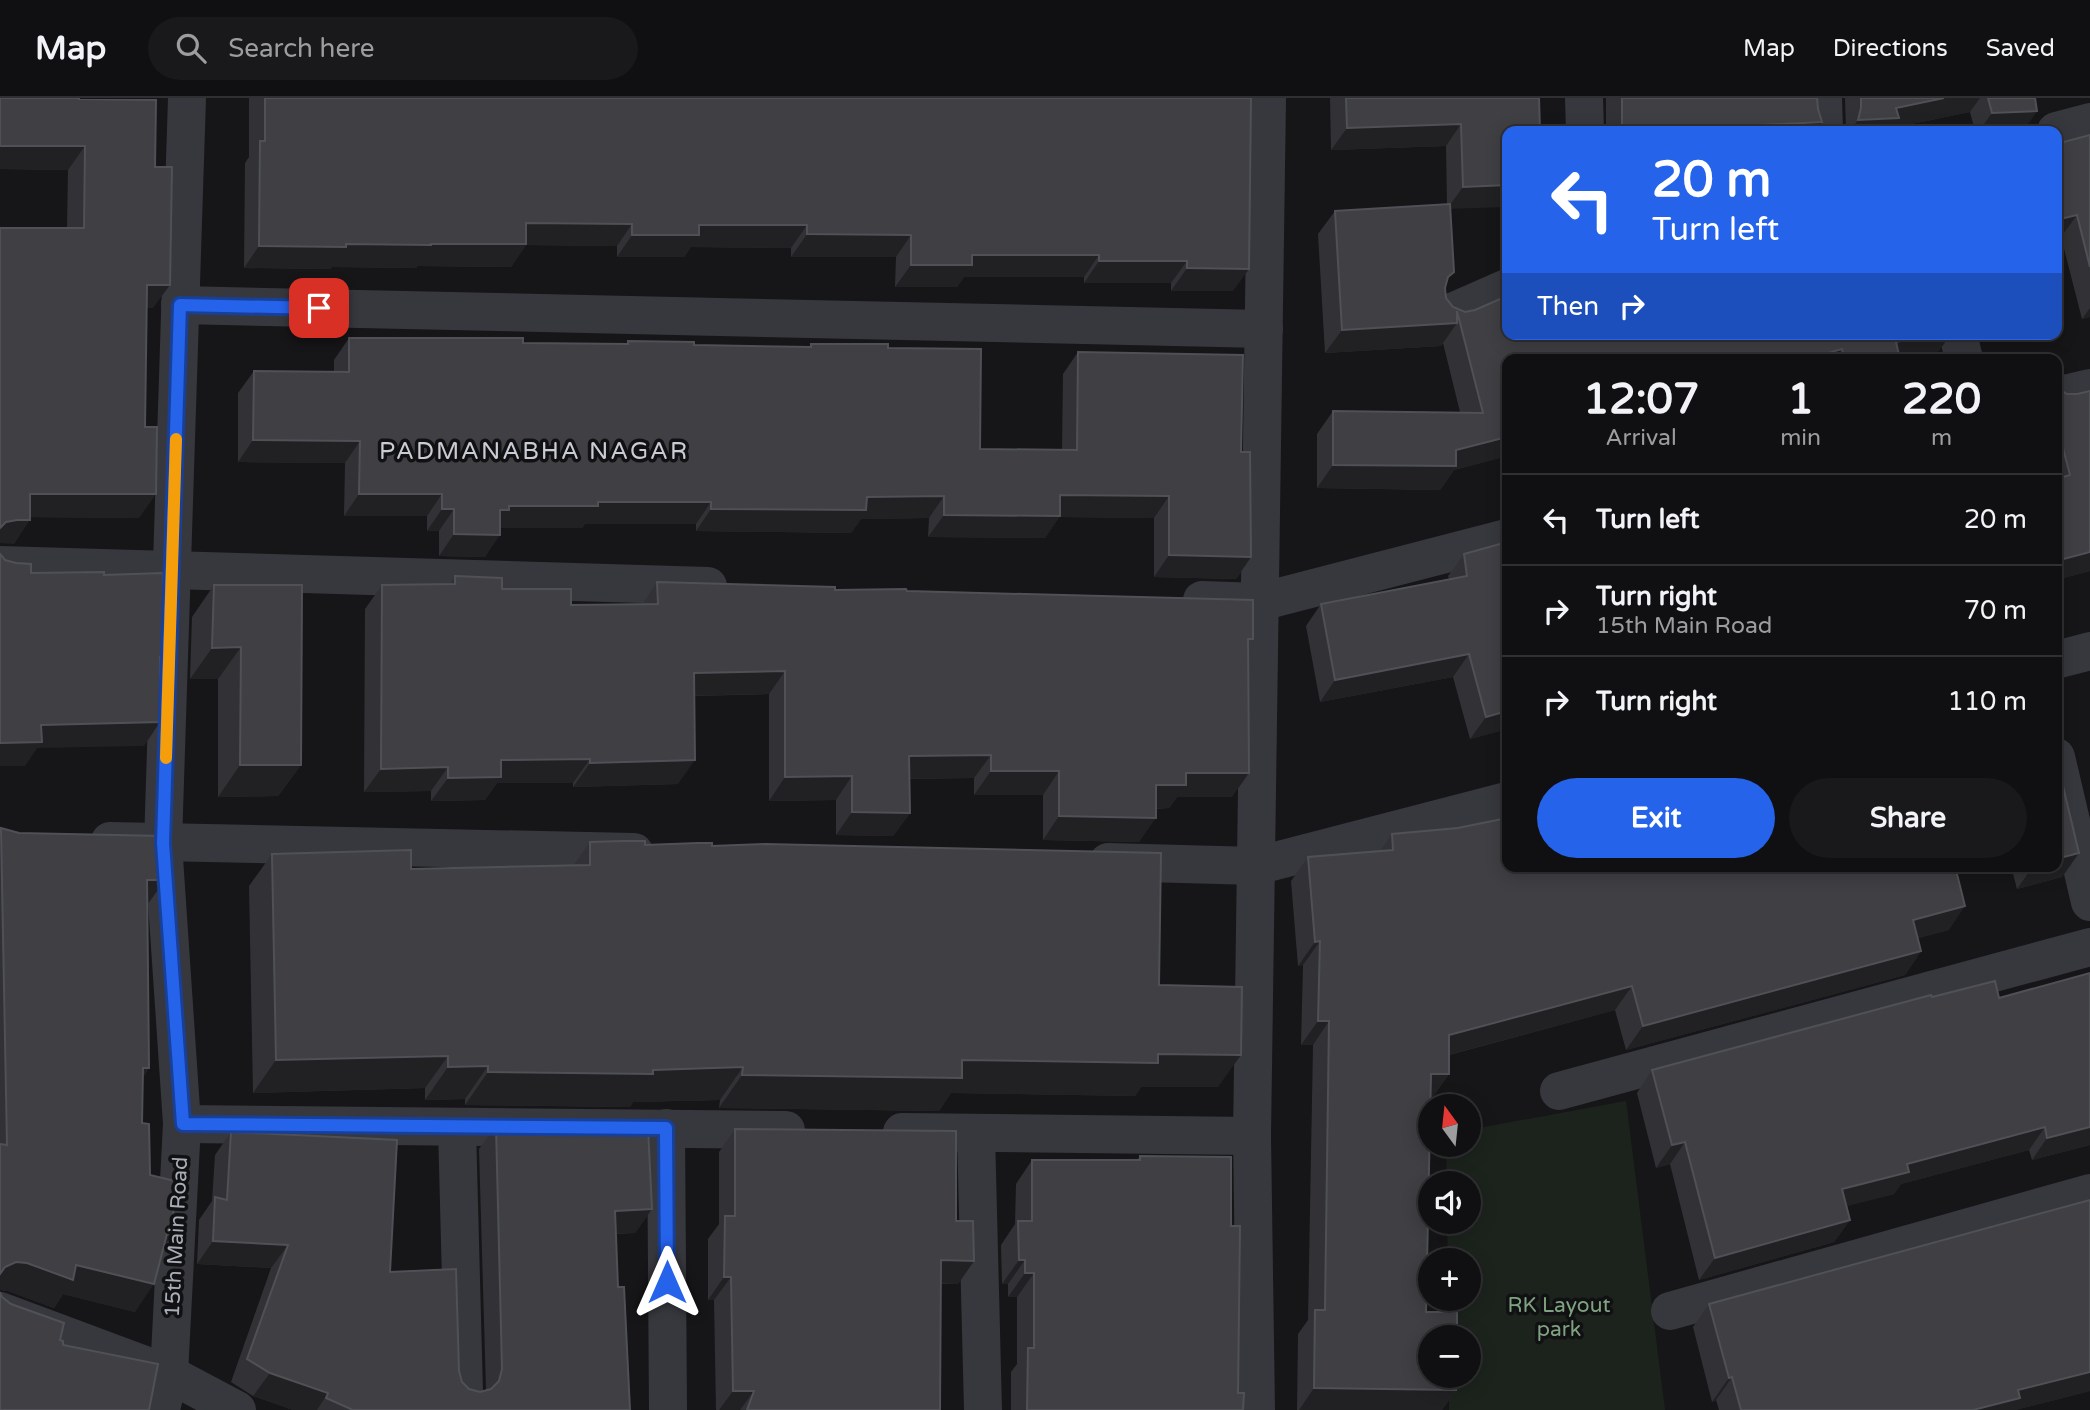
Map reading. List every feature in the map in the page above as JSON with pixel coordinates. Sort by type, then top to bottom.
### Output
[{"type":"street","name":"15th Main Road","points":[[161,1410],[169,1374],[183,1124],[163,843],[187,98]]},
{"type":"street","points":[[1256,1410],[1252,1136],[1267,98]]},
{"type":"street","points":[[1584,98],[1585,126]]},
{"type":"street","points":[[1823,98],[1825,126]]},
{"type":"street","points":[[1450,313],[1502,290]]},
{"type":"street","points":[[180,305],[1264,329]]},
{"type":"street","points":[[2062,395],[2090,388]]},
{"type":"street","points":[[1162,599],[1260,602],[1502,539]]},
{"type":"street","points":[[0,565],[744,587]]},
{"type":"street","points":[[2062,658],[2090,651]]},
{"type":"street","points":[[2062,783],[2090,902]]},
{"type":"street","points":[[1076,862],[1256,866],[1502,802]]},
{"type":"street","points":[[82,841],[675,853]]},
{"type":"street","points":[[1559,1091],[2090,947]]},
{"type":"street","points":[[183,1124],[814,1130]]},
{"type":"street","points":[[457,1128],[464,1393]]},
{"type":"street","points":[[666,1128],[668,1410]]},
{"type":"street","points":[[868,1131],[1252,1136]]},
{"type":"street","points":[[976,1133],[982,1410]]},
{"type":"street","points":[[1670,1311],[2090,1193]]},
{"type":"street","points":[[0,1311],[169,1374],[237,1410]]},
{"type":"green space","name":"RK Layout park","points":[[1626,1101],[1665,1410],[1449,1410],[1449,1388],[1481,1388],[1481,1325],[1449,1325],[1448,1311],[1481,1311],[1481,1248],[1448,1248],[1447,1234],[1481,1234],[1481,1171],[1447,1171],[1446,1157],[1481,1157],[1481,1128]]},
{"type":"building","points":[[0,98],[156,100],[155,167],[172,167],[170,285],[147,285],[145,427],[157,427],[156,494],[30,494],[30,520],[6,522],[0,528],[0,228],[84,228],[85,146],[0,146]]},
{"type":"building","points":[[265,98],[1251,98],[1249,269],[1187,268],[1187,261],[1099,261],[1099,255],[972,255],[972,265],[911,265],[911,235],[807,234],[807,225],[699,225],[699,235],[632,235],[632,224],[526,223],[526,244],[259,246],[260,141],[265,141]]},
{"type":"building","points":[[1346,98],[1539,98],[1540,126],[1502,126],[1502,185],[1463,187],[1461,124],[1347,128]]},
{"type":"building","points":[[1622,98],[1817,98],[1822,122],[1740,126],[1622,126]]},
{"type":"building","points":[[1861,98],[1944,98],[1896,108],[1899,118],[1858,120]]},
{"type":"building","points":[[1988,98],[2035,98],[2037,111],[1992,113]]},
{"type":"building","points":[[2090,135],[2090,267],[2077,215],[2062,219],[2062,142]]},
{"type":"building","points":[[1450,204],[1454,272],[1448,277],[1446,298],[1453,307],[1465,312],[1502,298],[1502,340],[1904,340],[1896,342],[1899,354],[1844,354],[1842,349],[1824,354],[1502,354],[1502,438],[1456,450],[1456,466],[1333,465],[1333,411],[1483,413],[1457,311],[1457,323],[1342,330],[1335,211]]},
{"type":"building","points":[[349,338],[523,338],[523,343],[628,344],[628,341],[811,347],[811,344],[888,344],[888,348],[981,349],[980,449],[1077,450],[1078,352],[1243,355],[1241,452],[1250,452],[1251,557],[1169,555],[1169,496],[1060,495],[1060,516],[944,515],[944,496],[867,497],[866,510],[711,509],[711,502],[598,502],[598,506],[509,506],[509,510],[500,510],[500,535],[454,534],[454,509],[442,509],[442,494],[359,494],[360,441],[253,440],[254,371],[349,372]]},
{"type":"building","points":[[2062,391],[2067,394],[2090,391],[2090,552],[2062,559],[2062,477],[2070,475],[2062,444]]},
{"type":"building","points":[[1502,543],[1502,712],[1486,717],[1469,654],[1335,680],[1321,604],[1467,576],[1464,554]]},
{"type":"building","points":[[0,554],[5,560],[31,564],[31,573],[163,573],[160,722],[41,725],[42,742],[0,743]]},
{"type":"building","points":[[455,576],[502,578],[502,589],[571,589],[571,605],[658,604],[657,582],[835,587],[835,590],[906,589],[1253,600],[1253,639],[1248,639],[1249,773],[1186,773],[1186,785],[1156,785],[1156,818],[1059,816],[1059,771],[991,771],[991,755],[909,756],[910,813],[852,812],[852,776],[785,777],[785,671],[694,673],[695,760],[590,763],[590,759],[501,760],[501,777],[448,778],[448,767],[381,769],[382,585],[455,584]]},
{"type":"building","points":[[214,585],[302,585],[301,765],[240,765],[241,647],[212,648]]},
{"type":"building","points":[[2062,782],[2079,853],[2062,857]]},
{"type":"building","points":[[1502,819],[1502,872],[1956,872],[1965,906],[1913,920],[1921,951],[1643,1026],[1632,986],[1449,1035],[1449,1074],[1431,1074],[1431,1094],[1418,1094],[1418,1157],[1429,1157],[1429,1171],[1418,1171],[1418,1234],[1428,1234],[1427,1248],[1418,1248],[1418,1311],[1457,1312],[1457,1325],[1418,1325],[1418,1388],[1456,1390],[1314,1388],[1315,1310],[1325,1310],[1329,1021],[1318,1021],[1320,941],[1315,942],[1308,857],[1393,850],[1392,834],[1458,828]]},
{"type":"building","points":[[1,828],[19,833],[162,836],[165,880],[147,880],[149,1068],[143,1068],[142,1123],[149,1124],[150,1175],[175,1181],[172,1235],[167,1234],[154,1284],[76,1265],[73,1280],[27,1263],[16,1262],[5,1267],[0,1274],[0,1144],[7,1145]]},
{"type":"building","points":[[645,841],[645,845],[712,843],[712,846],[766,844],[1161,853],[1159,985],[1242,987],[1241,1055],[1158,1054],[1158,1063],[962,1060],[962,1078],[742,1075],[743,1067],[653,1070],[653,1074],[488,1072],[488,1066],[448,1067],[448,1056],[276,1060],[272,854],[411,850],[411,869],[590,865],[590,842]]},
{"type":"building","points":[[2090,973],[2090,1127],[2047,1138],[2045,1127],[1907,1164],[1909,1172],[1842,1189],[1850,1220],[1715,1258],[1685,1142],[1672,1145],[1652,1070],[1931,995],[1932,997],[1995,981],[1999,998]]},
{"type":"building","points":[[496,1126],[648,1128],[652,1209],[615,1211],[618,1287],[624,1287],[630,1410],[353,1410],[326,1398],[328,1393],[270,1373],[247,1359],[288,1245],[213,1241],[215,1197],[227,1200],[231,1132],[397,1140],[390,1272],[456,1269],[459,1371],[462,1382],[469,1389],[480,1392],[491,1389],[499,1381],[502,1369]]},
{"type":"building","points":[[735,1129],[956,1131],[956,1221],[973,1221],[974,1261],[941,1260],[940,1410],[747,1410],[754,1391],[733,1391],[731,1277],[724,1277],[725,1216],[735,1216]]},
{"type":"building","points":[[1140,1156],[1231,1157],[1231,1226],[1240,1226],[1238,1393],[1244,1393],[1243,1410],[1027,1410],[1028,1348],[1034,1348],[1034,1273],[1025,1273],[1025,1260],[1019,1260],[1018,1221],[1032,1221],[1032,1160],[1140,1160]]},
{"type":"building","points":[[2090,1200],[2090,1372],[2018,1390],[2020,1398],[1973,1410],[1741,1410],[1732,1377],[1729,1378],[1709,1304]]},
{"type":"building","points":[[0,1292],[11,1304],[64,1323],[60,1340],[63,1345],[158,1364],[149,1410],[0,1410]]},
{"type":"slow traffic","points":[[166,758],[176,439]]},
{"type":"district","name":"PADMANABHA NAGAR","points":[[534,451]]},
{"type":"route","points":[[319,308],[180,305],[163,843],[183,1124],[666,1128],[667,1282]]}]
